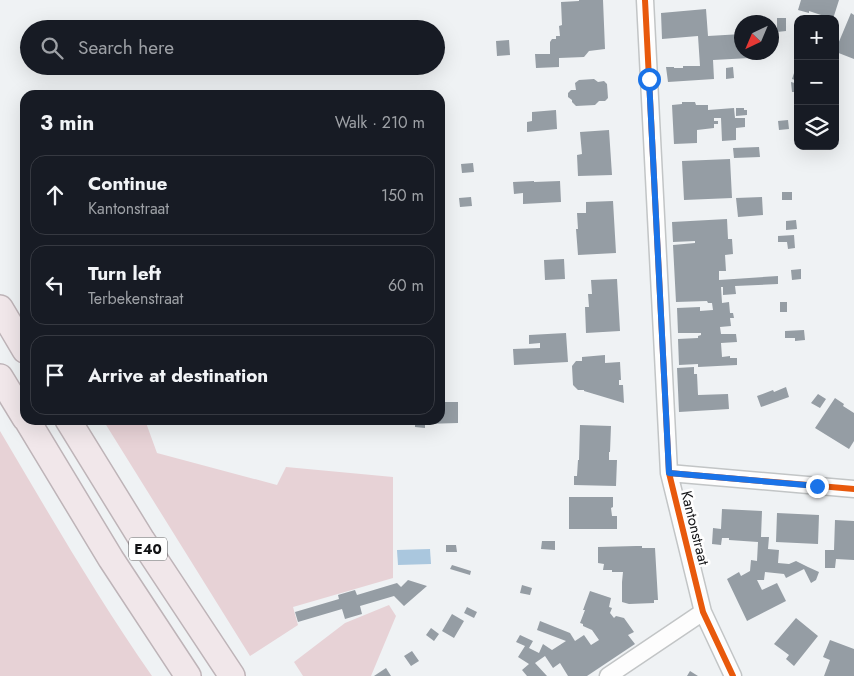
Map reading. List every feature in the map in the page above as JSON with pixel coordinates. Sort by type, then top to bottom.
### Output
[{"type":"highway","points":[[0,308],[20,342]]},
{"type":"highway","name":"E40","points":[[0,377],[20,409]]},
{"type":"highway","name":"E40","points":[[30,425],[111,559],[188,676]]},
{"type":"highway","name":"E40","points":[[71,425],[142,540],[232,676]]},
{"type":"street","name":"Kantonstraat","points":[[645,0],[669,473],[702,612],[733,676]]},
{"type":"street","points":[[669,473],[854,489]]},
{"type":"street","points":[[608,676],[702,612]]},
{"type":"shaded area","points":[[106,425],[147,425],[157,453],[277,485],[286,467],[393,477],[393,578],[293,607],[298,625],[250,656]]},
{"type":"shaded area","points":[[0,431],[93,586],[152,676],[0,676]]},
{"type":"shaded area","points":[[389,605],[396,616],[371,676],[303,676],[294,662],[345,623]]},
{"type":"water","points":[[430,549],[431,564],[398,565],[397,550]]},
{"type":"building","points":[[603,0],[605,49],[589,51],[584,57],[559,58],[559,67],[536,68],[535,54],[550,54],[550,42],[552,39],[556,39],[556,36],[560,36],[559,26],[562,25],[561,2]]},
{"type":"building","points":[[801,0],[839,0],[834,15],[821,15],[798,10]]},
{"type":"building","points":[[706,9],[708,36],[734,34],[734,59],[713,60],[714,79],[668,82],[666,67],[700,66],[698,36],[662,39],[661,13]]},
{"type":"building","points":[[851,13],[854,15],[854,59],[839,53],[839,42]]},
{"type":"building","points":[[779,18],[786,18],[786,31],[779,32]]},
{"type":"building","points":[[509,40],[510,55],[497,56],[496,41]]},
{"type":"building","points":[[733,67],[734,78],[726,79],[726,68]]},
{"type":"building","points":[[594,79],[598,82],[604,81],[607,84],[608,98],[605,101],[599,101],[595,105],[576,106],[568,97],[568,93],[571,90],[576,90],[575,83],[579,80]]},
{"type":"building","points":[[791,82],[794,83],[794,92],[792,92]]},
{"type":"building","points":[[682,102],[708,105],[708,110],[734,108],[735,118],[745,118],[745,127],[736,128],[736,140],[722,141],[721,118],[714,118],[714,121],[718,121],[718,124],[714,124],[714,128],[697,130],[697,143],[674,144],[672,105],[682,104]]},
{"type":"building","points":[[736,108],[744,108],[744,110],[747,110],[747,115],[736,116]]},
{"type":"building","points":[[556,110],[557,129],[527,132],[527,122],[532,121],[532,112]]},
{"type":"building","points":[[788,120],[789,129],[779,130],[778,121]]},
{"type":"building","points":[[609,130],[612,175],[578,176],[577,155],[582,154],[580,132]]},
{"type":"building","points":[[759,147],[760,157],[734,158],[733,148]]},
{"type":"building","points":[[730,159],[732,198],[684,200],[682,161]]},
{"type":"building","points":[[473,163],[474,172],[462,173],[461,164]]},
{"type":"building","points":[[560,181],[561,202],[523,204],[523,193],[514,194],[513,182]]},
{"type":"building","points":[[782,192],[792,192],[792,200],[782,200]]},
{"type":"building","points":[[471,197],[472,206],[460,207],[459,198]]},
{"type":"building","points":[[762,197],[763,215],[738,217],[736,198]]},
{"type":"building","points":[[613,201],[616,253],[578,255],[577,213],[586,213],[586,202]]},
{"type":"building","points":[[727,219],[728,239],[732,239],[733,254],[725,255],[726,271],[719,271],[719,280],[778,276],[778,284],[735,286],[736,294],[723,295],[723,287],[721,287],[722,303],[729,302],[730,313],[733,313],[734,318],[730,318],[731,326],[720,327],[721,334],[736,334],[737,342],[721,343],[722,357],[730,356],[730,358],[737,358],[737,365],[698,367],[698,364],[679,365],[678,339],[698,338],[701,333],[678,333],[677,308],[700,307],[700,311],[713,310],[712,303],[707,301],[676,302],[673,245],[695,243],[695,241],[673,242],[672,222]]},
{"type":"building","points":[[796,220],[797,229],[786,230],[786,221]]},
{"type":"building","points":[[794,235],[795,248],[788,249],[787,242],[778,242],[778,236]]},
{"type":"building","points":[[564,259],[565,279],[545,280],[544,260]]},
{"type":"building","points":[[801,269],[801,279],[792,280],[791,270]]},
{"type":"building","points":[[617,279],[620,331],[586,333],[585,307],[589,307],[588,294],[592,294],[591,280]]},
{"type":"building","points":[[780,302],[787,302],[787,312],[780,312]]},
{"type":"building","points":[[804,330],[805,340],[795,341],[795,338],[785,338],[785,331]]},
{"type":"building","points":[[566,333],[568,362],[514,365],[513,349],[540,348],[540,343],[529,344],[529,335]]},
{"type":"building","points":[[605,355],[605,363],[620,362],[621,380],[619,380],[619,385],[623,385],[624,403],[584,390],[578,390],[573,385],[572,366],[576,361],[582,361],[582,357]]},
{"type":"building","points":[[694,367],[694,374],[697,374],[698,395],[728,394],[729,409],[679,412],[677,368]]},
{"type":"building","points":[[786,387],[789,397],[761,407],[757,396]]},
{"type":"building","points":[[818,394],[826,399],[820,408],[811,403]]},
{"type":"building","points":[[835,398],[854,413],[854,441],[849,449],[815,428]]},
{"type":"building","points":[[445,402],[458,402],[458,423],[445,423]]},
{"type":"building","points":[[415,425],[425,425],[425,428],[415,427]]},
{"type":"building","points":[[580,425],[611,426],[609,460],[617,460],[616,486],[574,485],[574,476],[577,476],[579,460]]},
{"type":"building","points":[[569,497],[613,497],[612,516],[617,516],[617,529],[569,529]]},
{"type":"building","points":[[722,509],[762,511],[761,537],[769,537],[768,549],[779,550],[778,563],[789,564],[796,561],[819,572],[816,580],[811,583],[804,569],[786,578],[784,574],[765,572],[764,580],[757,580],[762,590],[777,583],[786,601],[747,621],[727,579],[739,572],[741,576],[750,571],[751,560],[757,561],[758,542],[722,538],[721,545],[712,544],[713,528],[721,529]]},
{"type":"building","points":[[777,513],[819,515],[818,544],[776,542]]},
{"type":"building","points":[[835,520],[854,521],[854,560],[836,559],[835,568],[825,568],[825,550],[834,550]]},
{"type":"building","points":[[542,541],[555,541],[555,550],[541,549]]},
{"type":"building","points":[[446,545],[456,545],[457,552],[446,552]]},
{"type":"building","points":[[642,546],[642,548],[655,548],[658,600],[654,600],[654,603],[629,604],[622,602],[623,572],[603,570],[604,564],[598,563],[598,547]]},
{"type":"building","points":[[452,565],[471,571],[470,575],[450,569]]},
{"type":"building","points":[[408,580],[427,586],[404,606],[394,596],[360,606],[362,614],[345,619],[342,609],[298,622],[295,612],[339,599],[338,595],[355,590],[357,595],[397,583],[401,587]]},
{"type":"building","points":[[522,585],[532,588],[530,595],[520,593]]},
{"type":"building","points":[[590,591],[611,598],[609,607],[612,608],[610,613],[614,618],[616,616],[624,618],[634,632],[628,635],[635,644],[587,676],[568,676],[560,663],[553,668],[545,656],[535,663],[547,676],[527,676],[522,670],[529,664],[518,657],[525,646],[516,642],[520,635],[533,641],[529,648],[539,653],[543,644],[552,650],[566,641],[537,630],[540,621],[570,633],[575,641],[584,635],[591,645],[599,640],[592,630],[580,623]]},
{"type":"building","points":[[467,607],[477,612],[474,618],[464,613]]},
{"type":"building","points":[[452,614],[464,621],[454,638],[442,631]]},
{"type":"building","points":[[796,618],[818,636],[794,666],[786,659],[789,655],[774,644]]},
{"type":"building","points":[[431,628],[439,634],[434,641],[426,635]]},
{"type":"building","points":[[830,640],[854,649],[854,676],[824,676],[830,660],[823,657]]},
{"type":"building","points":[[412,651],[419,661],[411,666],[404,656]]},
{"type":"building","points":[[386,668],[391,676],[374,676]]},
{"type":"building","points":[[690,671],[698,676],[687,676]]},
{"type":"cycle path","points":[[645,0],[669,473],[703,612],[733,676]]},
{"type":"cycle path","points":[[669,473],[854,489]]},
{"type":"route","points":[[649,79],[669,473],[817,486]]}]
